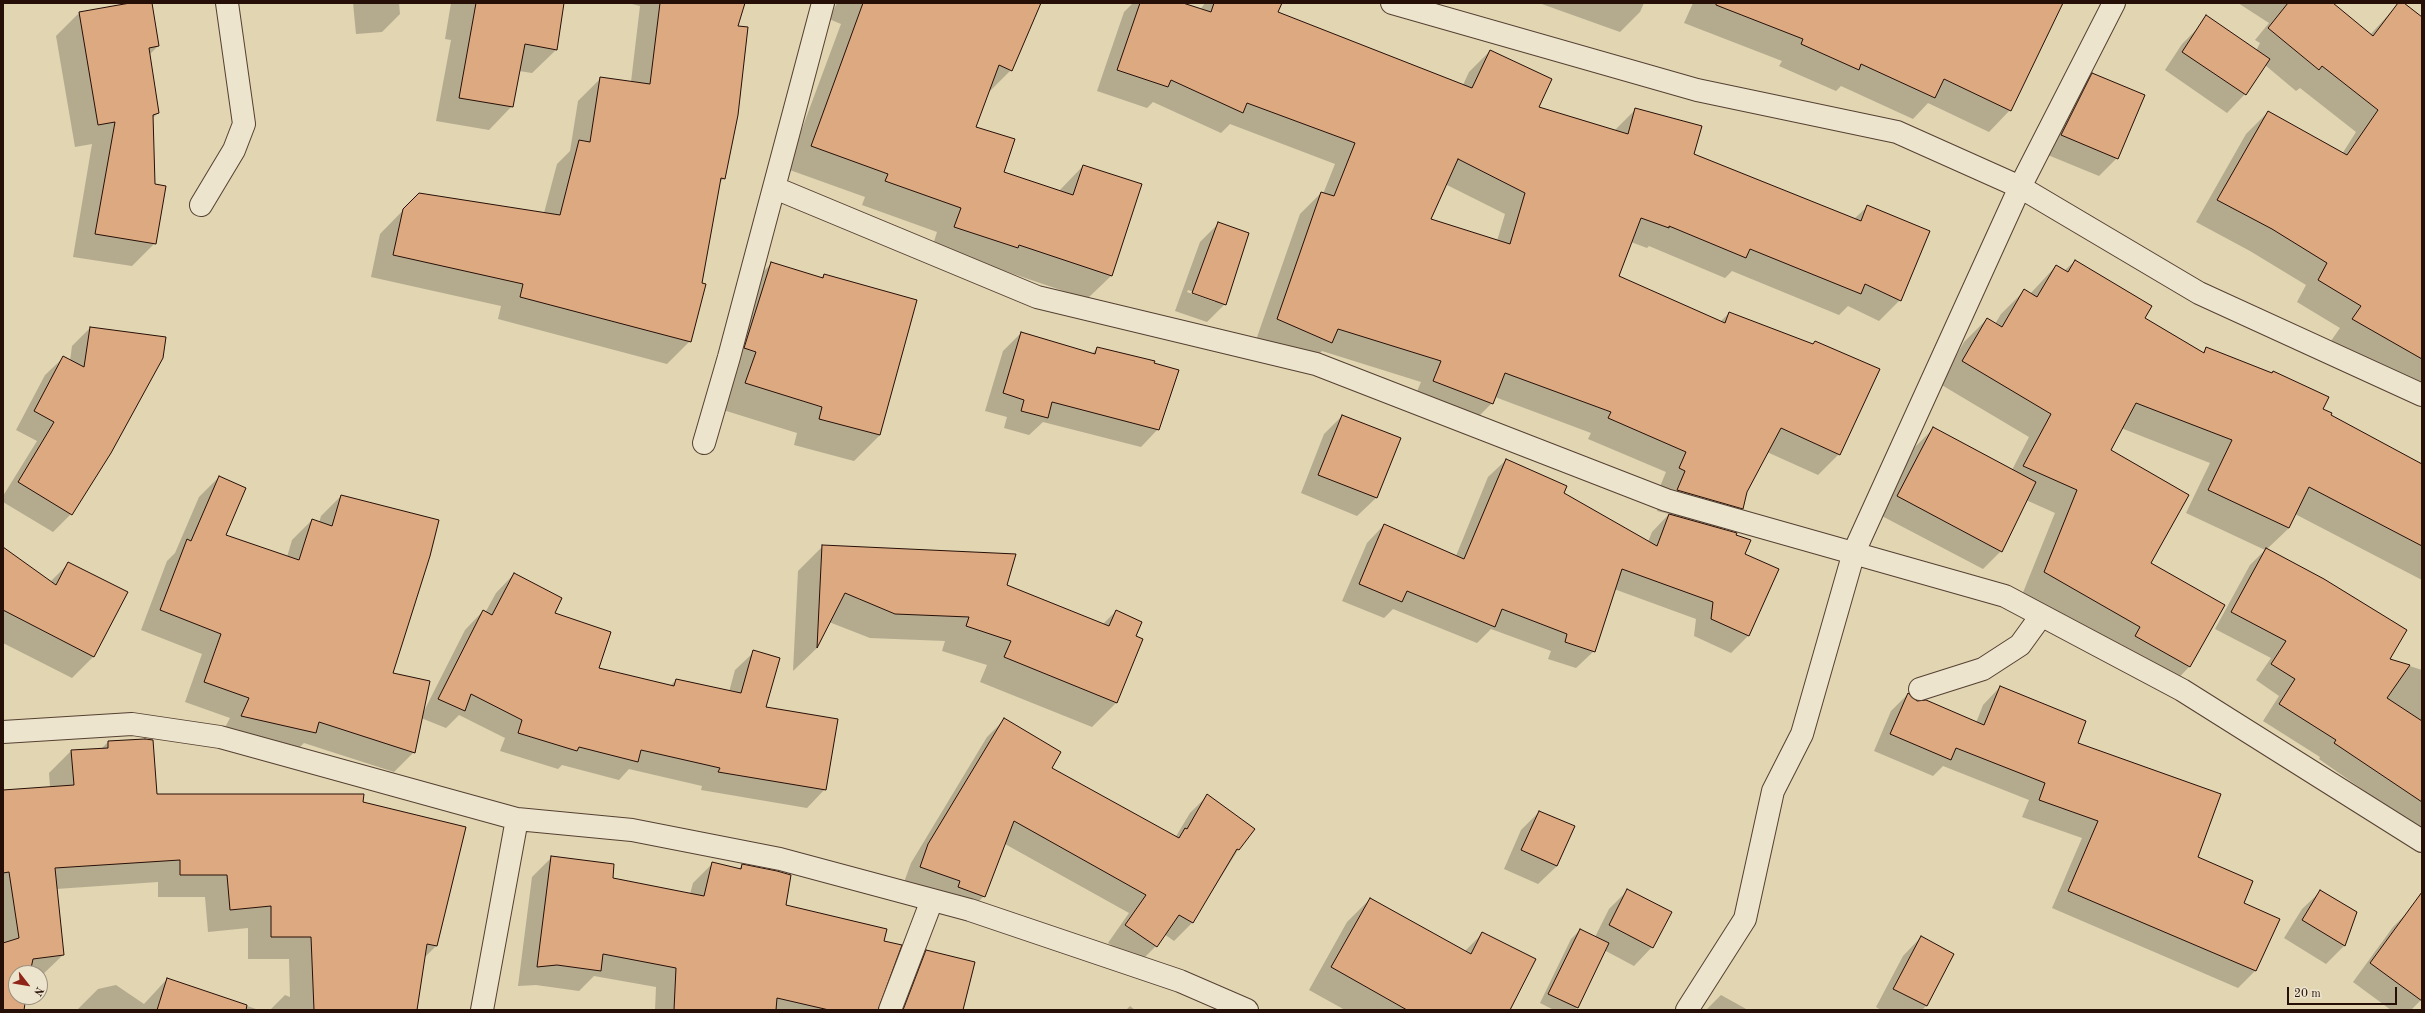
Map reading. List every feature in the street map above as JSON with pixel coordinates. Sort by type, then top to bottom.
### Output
[{"type":"street","points":[[201,205],[234,150],[244,124],[227,3]]},
{"type":"street","points":[[704,443],[775,188],[823,3]]},
{"type":"street","points":[[1392,3],[1697,90],[1897,132],[2020,186],[2199,293],[2422,395]]},
{"type":"street","points":[[1687,1010],[1746,919],[1773,791],[1802,734],[1854,552],[2020,186],[2114,3]]},
{"type":"street","points":[[775,188],[1037,297],[1316,364],[1666,500],[2005,596],[2182,690],[2422,841]]},
{"type":"street","points":[[1920,689],[1984,670],[2020,645],[2041,616]]},
{"type":"street","points":[[3,732],[132,724],[220,737],[517,819],[632,830],[780,860],[970,910],[1180,981],[1247,1010]]},
{"type":"street","points":[[482,1010],[517,819]]},
{"type":"street","points":[[890,1010],[932,900]]},
{"type":"building","points":[[130,3],[152,3],[159,46],[149,48],[159,113],[153,115],[155,184],[166,186],[156,244],[95,234],[115,122],[98,125],[79,12]]},
{"type":"building","points":[[476,3],[564,3],[557,50],[525,44],[513,107],[459,98]]},
{"type":"building","points":[[660,3],[745,3],[738,26],[748,27],[738,115],[725,179],[721,178],[702,283],[706,284],[691,342],[520,297],[523,284],[393,255],[403,209],[419,193],[560,215],[579,140],[590,142],[600,77],[650,84]]},
{"type":"building","points":[[863,3],[1041,3],[1012,71],[999,65],[976,127],[1015,139],[1004,172],[1073,195],[1083,165],[1142,184],[1112,276],[1019,245],[1018,248],[954,227],[961,208],[885,181],[888,174],[811,146]]},
{"type":"building","points":[[1140,3],[1183,3],[1211,12],[1214,3],[1282,3],[1278,12],[1472,88],[1490,50],[1552,79],[1539,107],[1628,134],[1635,108],[1702,126],[1694,154],[1861,221],[1867,205],[1930,231],[1901,301],[1865,284],[1861,294],[1750,249],[1746,258],[1669,226],[1669,228],[1641,218],[1619,276],[1725,323],[1729,312],[1813,344],[1815,341],[1880,369],[1840,455],[1781,428],[1747,492],[1743,509],[1677,490],[1685,471],[1679,468],[1686,452],[1608,418],[1611,412],[1505,373],[1493,404],[1433,381],[1441,361],[1338,329],[1332,343],[1277,319],[1321,192],[1334,196],[1355,143],[1247,103],[1243,113],[1171,80],[1168,87],[1117,70]],"holes":[[[1458,159],[1525,193],[1510,244],[1431,219]]]},
{"type":"building","points":[[1716,3],[2063,3],[2011,111],[1944,79],[1935,98],[1861,64],[1859,70],[1801,44],[1803,39],[1716,5]]},
{"type":"building","points":[[2288,3],[2333,3],[2373,36],[2398,3],[2404,3],[2422,17],[2422,359],[2352,319],[2361,306],[2318,280],[2327,263],[2272,229],[2217,200],[2268,111],[2347,155],[2378,110],[2322,66],[2319,70],[2268,28]]},
{"type":"building","points":[[2206,15],[2270,59],[2246,95],[2182,52]]},
{"type":"building","points":[[2092,73],[2145,95],[2118,159],[2061,135]]},
{"type":"building","points":[[1218,222],[1249,233],[1226,305],[1192,293]]},
{"type":"building","points":[[2075,260],[2152,306],[2145,318],[2204,353],[2206,347],[2272,373],[2273,371],[2329,397],[2323,409],[2332,413],[2331,415],[2422,464],[2422,546],[2309,487],[2289,528],[2208,490],[2232,440],[2136,403],[2111,450],[2189,495],[2151,563],[2225,605],[2190,667],[2135,636],[2140,627],[2044,572],[2077,490],[2023,466],[2051,414],[1962,361],[1987,318],[2002,327],[2024,289],[2037,297],[2056,265],[2068,272]]},
{"type":"building","points":[[771,262],[823,278],[824,274],[917,300],[880,435],[819,419],[822,407],[745,383],[756,352],[744,348]]},
{"type":"building","points":[[90,327],[166,337],[163,358],[111,453],[72,515],[18,482],[54,422],[34,411],[63,356],[84,367]]},
{"type":"building","points":[[1021,332],[1095,354],[1097,347],[1155,361],[1154,363],[1179,370],[1159,430],[1052,402],[1048,418],[1021,411],[1024,400],[1003,393]]},
{"type":"building","points":[[1342,415],[1401,438],[1377,498],[1318,475]]},
{"type":"building","points":[[1933,427],[2036,482],[2002,552],[1897,496]]},
{"type":"building","points":[[1506,459],[1567,486],[1564,493],[1657,546],[1669,514],[1737,533],[1736,535],[1751,540],[1745,554],[1779,569],[1749,636],[1711,619],[1713,602],[1622,569],[1595,652],[1565,642],[1567,634],[1502,609],[1495,627],[1407,591],[1402,602],[1359,584],[1384,524],[1464,559]]},
{"type":"building","points":[[219,476],[246,488],[226,535],[299,560],[312,519],[332,526],[341,495],[439,520],[430,556],[393,673],[430,681],[415,753],[319,722],[316,733],[241,716],[249,698],[204,682],[221,634],[160,610],[187,539],[191,541]]},
{"type":"building","points":[[822,545],[1016,554],[1007,585],[1109,626],[1116,610],[1142,622],[1136,636],[1143,639],[1117,703],[1004,657],[1011,641],[966,626],[969,617],[895,614],[845,593],[817,648]]},
{"type":"building","points":[[3,547],[56,585],[68,562],[128,592],[94,657],[3,610]]},
{"type":"building","points":[[2266,548],[2324,579],[2407,630],[2390,659],[2410,665],[2387,698],[2422,721],[2422,802],[2334,743],[2336,740],[2279,704],[2295,679],[2271,664],[2286,641],[2231,612]]},
{"type":"building","points":[[514,573],[562,598],[555,613],[611,632],[599,668],[674,686],[676,679],[741,693],[753,650],[780,658],[766,707],[838,719],[826,790],[718,772],[720,768],[641,750],[638,762],[579,747],[577,751],[518,733],[522,720],[471,694],[465,711],[438,699],[483,610],[492,615]]},
{"type":"building","points":[[2000,686],[2086,721],[2078,743],[2221,794],[2198,857],[2253,881],[2244,903],[2280,919],[2256,971],[2068,891],[2098,821],[2039,800],[2045,783],[1956,748],[1951,760],[1890,734],[1908,693],[1917,701],[1926,700],[1984,725]]},
{"type":"building","points":[[1004,718],[1061,752],[1052,768],[1179,838],[1185,828],[1187,829],[1207,794],[1255,829],[1239,850],[1237,849],[1193,923],[1179,915],[1157,947],[1125,925],[1146,895],[1014,821],[985,897],[958,887],[960,881],[920,867],[928,844]]},
{"type":"building","points":[[153,740],[157,794],[364,794],[363,802],[466,827],[437,946],[427,944],[417,1010],[314,1010],[311,937],[271,937],[271,906],[230,910],[227,875],[180,875],[180,860],[55,868],[64,955],[33,959],[32,965],[8,965],[8,1005],[25,1005],[24,1010],[3,1010],[3,943],[19,938],[9,872],[3,873],[3,790],[74,785],[71,750],[108,748],[108,741]]},
{"type":"building","points":[[1539,811],[1575,826],[1557,866],[1521,850]]},
{"type":"building","points":[[551,856],[614,864],[613,878],[704,896],[712,862],[741,869],[742,864],[777,871],[791,875],[786,905],[887,929],[884,941],[902,945],[878,1010],[829,1010],[777,998],[776,1010],[674,1010],[676,968],[603,954],[601,971],[557,965],[537,967]]},
{"type":"building","points":[[1627,889],[1672,912],[1653,948],[1609,925]]},
{"type":"building","points":[[2320,890],[2357,912],[2345,946],[2302,920]]},
{"type":"building","points":[[2422,892],[2422,1001],[2370,963]]},
{"type":"building","points":[[1370,898],[1471,954],[1482,932],[1536,959],[1510,1010],[1407,1010],[1331,967]]},
{"type":"building","points":[[1580,929],[1609,943],[1578,1008],[1548,994]]},
{"type":"building","points":[[1921,936],[1954,954],[1927,1006],[1893,989]]},
{"type":"building","points":[[926,950],[975,962],[963,1010],[903,1010]]},
{"type":"building","points":[[167,978],[247,1005],[246,1010],[157,1010]]}]
